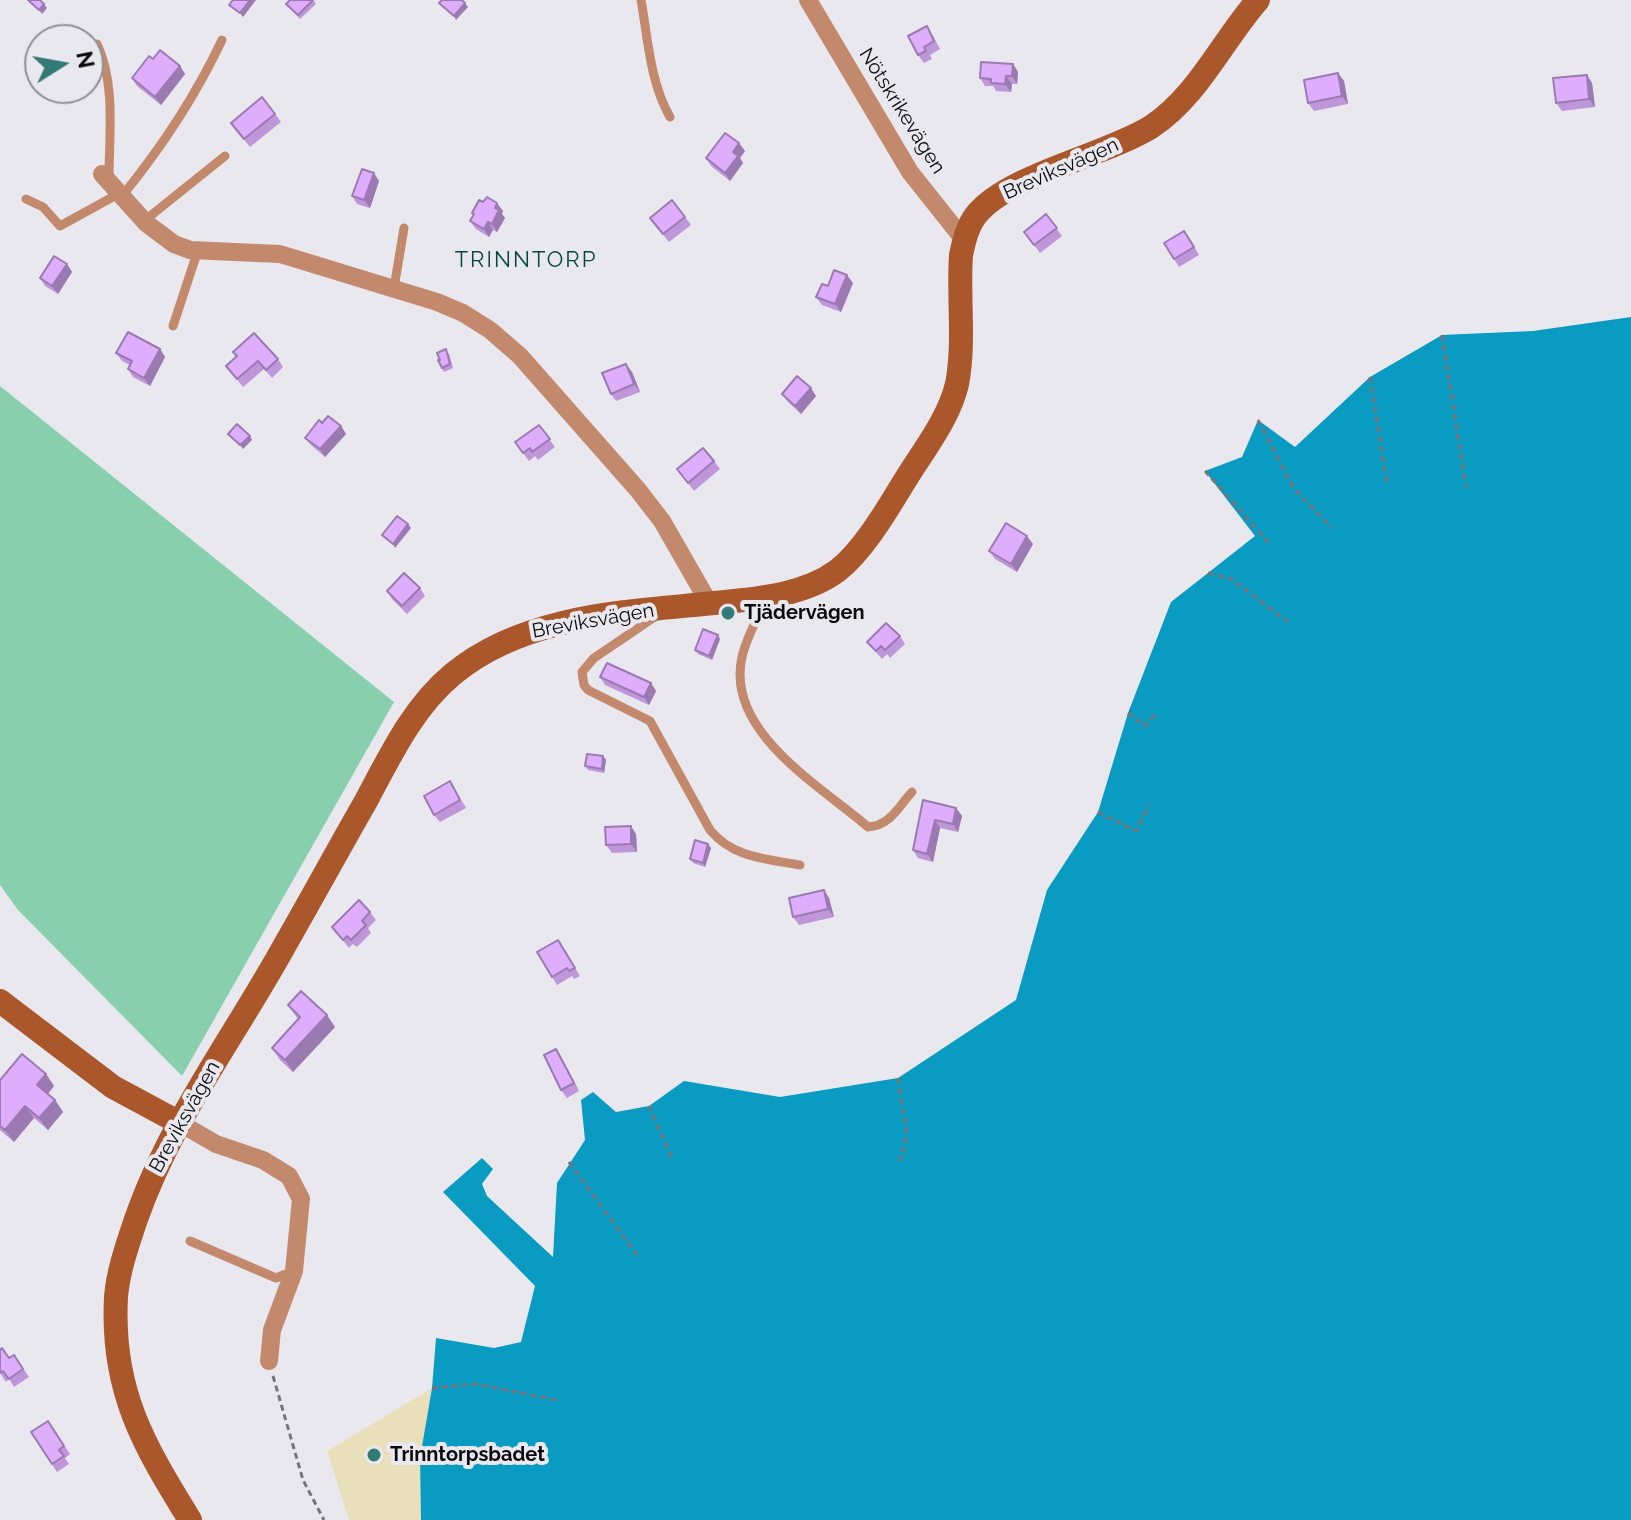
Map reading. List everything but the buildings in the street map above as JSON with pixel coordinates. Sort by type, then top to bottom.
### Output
[{"type":"main road","name":"Breviksvägen","points":[[190,1520],[141,1436],[120,1375],[115,1330],[116,1291],[130,1236],[147,1188],[178,1122],[277,961],[406,728],[450,677],[477,657],[520,634],[597,617],[767,597],[812,585],[835,573],[853,557],[898,492],[946,411],[957,381],[959,278],[964,240],[975,216],[999,195],[1119,143],[1164,117],[1199,80],[1258,0]]},
{"type":"main road","points":[[0,1001],[113,1087],[178,1122]]},
{"type":"street","name":"Nötskrikevägen","points":[[808,0],[910,172],[964,240]]},
{"type":"street","points":[[113,186],[144,221],[174,244],[198,250],[280,254],[394,288],[463,313],[490,330],[520,356],[638,490],[662,521],[709,603]]},
{"type":"street","points":[[178,1122],[216,1144],[263,1160],[289,1176],[301,1199],[294,1271],[272,1330],[269,1361]]},
{"type":"lane","points":[[641,0],[655,82],[670,117]]},
{"type":"lane","points":[[26,199],[43,207],[60,226],[154,157],[181,118],[222,40]]},
{"type":"lane","points":[[104,59],[109,86],[113,186]]},
{"type":"lane","points":[[144,221],[225,156]]},
{"type":"lane","points":[[394,288],[404,228]]},
{"type":"lane","points":[[173,326],[198,250]]},
{"type":"lane","points":[[767,597],[742,658],[740,683],[749,714],[778,754],[868,827],[888,822],[912,792]]},
{"type":"lane","points":[[669,608],[594,658],[582,672],[584,685],[594,694],[650,721],[710,830],[718,839],[747,856],[800,865]]},
{"type":"lane","points":[[190,1241],[276,1278],[294,1271]]},
{"type":"path","points":[[1442,335],[1466,487]]},
{"type":"path","points":[[1370,377],[1387,484]]},
{"type":"path","points":[[1258,420],[1294,489],[1332,528]]},
{"type":"path","points":[[1205,471],[1269,543]]},
{"type":"path","points":[[1208,573],[1231,579],[1288,622]]},
{"type":"path","points":[[1128,713],[1145,726],[1156,713]]},
{"type":"path","points":[[1098,812],[1136,831],[1149,805]]},
{"type":"path","points":[[898,1078],[907,1136],[900,1161]]},
{"type":"path","points":[[649,1106],[673,1161]]},
{"type":"path","points":[[569,1162],[637,1255]]},
{"type":"path","points":[[269,1361],[303,1480],[324,1520]]},
{"type":"path","points":[[432,1388],[475,1384],[557,1400]]},
{"type":"green space","points":[[0,386],[394,702],[182,1076],[18,910],[0,885]]},
{"type":"sand","name":"Trinntorpsbadet","points":[[432,1388],[420,1458],[421,1520],[349,1520],[327,1451]]},
{"type":"water","points":[[1631,317],[1631,1520],[421,1520],[420,1458],[432,1388],[436,1338],[494,1348],[521,1342],[535,1286],[443,1192],[482,1158],[493,1169],[482,1184],[487,1196],[553,1257],[557,1183],[585,1140],[581,1100],[593,1092],[616,1112],[649,1106],[684,1081],[780,1097],[898,1078],[1016,1000],[1047,890],[1098,812],[1128,713],[1171,602],[1255,536],[1205,471],[1242,457],[1258,420],[1295,447],[1370,377],[1442,335],[1533,331]]},
{"type":"place","name":"Tjädervägen","points":[[728,613]]},
{"type":"place","name":"Trinntorpsbadet","points":[[374,1455]]},
{"type":"district","name":"TRINNTORP","points":[[526,260]]}]
